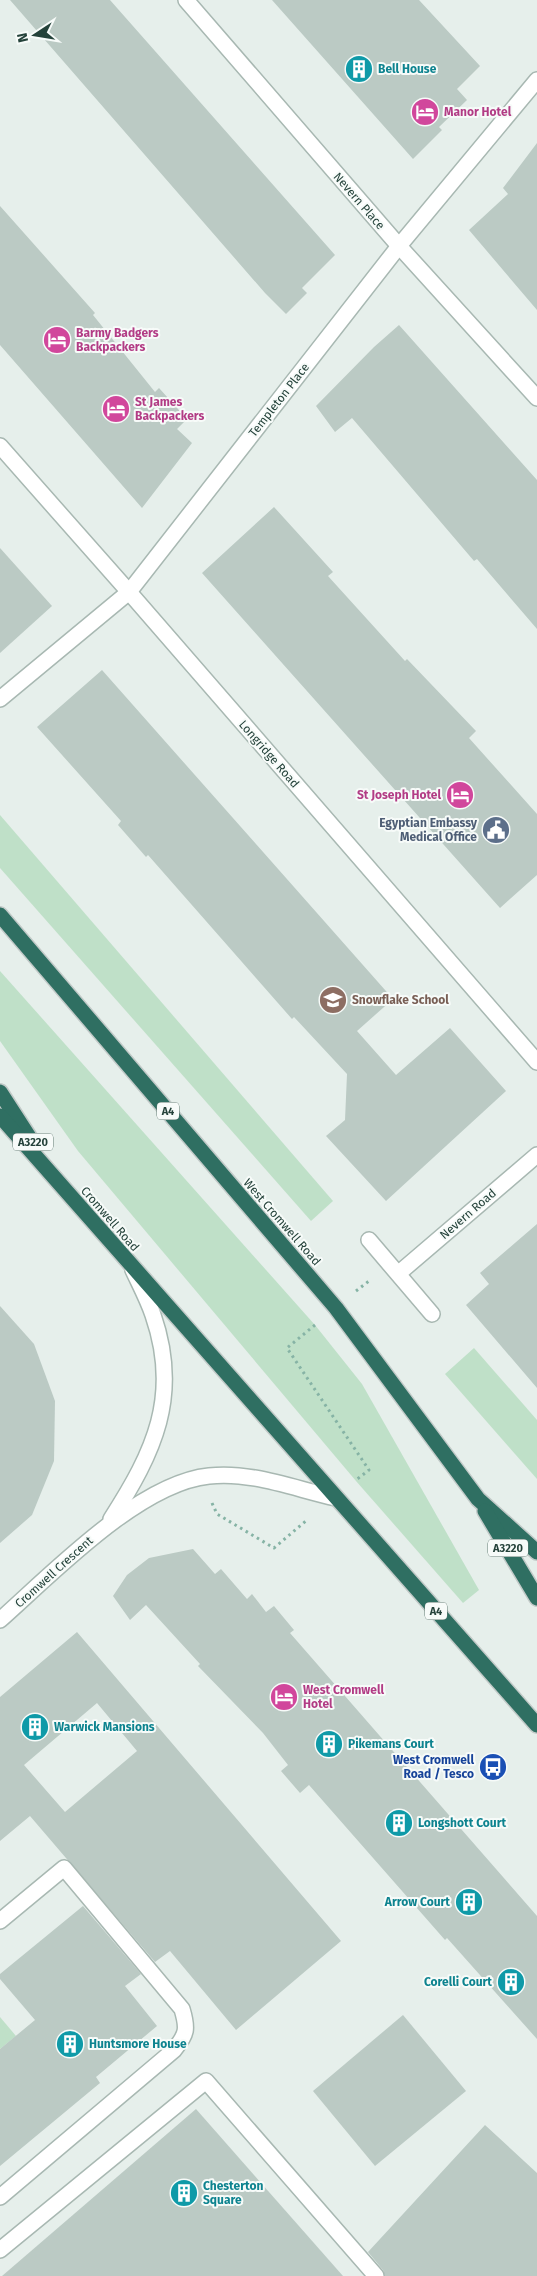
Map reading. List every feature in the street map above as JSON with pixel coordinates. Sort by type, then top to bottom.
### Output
[{"type":"highway","name":"West Cromwell Road","points":[[0,915],[336,1308],[478,1499],[537,1552]]},
{"type":"highway","name":"A3220","points":[[0,1092],[65,1191]]},
{"type":"highway","name":"A4","points":[[0,1116],[65,1191]]},
{"type":"highway","name":"Cromwell Road","points":[[65,1191],[132,1267]]},
{"type":"highway","name":"A4","points":[[132,1267],[537,1724]]},
{"type":"highway","name":"A3220","points":[[478,1499],[537,1598]]},
{"type":"street","name":"Nevern Place","points":[[186,0],[399,246],[537,398]]},
{"type":"street","name":"Templeton Place","points":[[0,700],[129,592],[399,246],[537,80]]},
{"type":"street","name":"Longridge Road","points":[[0,446],[537,1062]]},
{"type":"street","name":"Nevern Road","points":[[399,1274],[537,1155]]},
{"type":"street","points":[[369,1240],[432,1314]]},
{"type":"street","name":"Cromwell Crescent","points":[[108,1524],[151,1449],[159,1421],[164,1387],[162,1350],[153,1315],[132,1267]]},
{"type":"street","name":"Cromwell Crescent","points":[[0,1620],[108,1524],[160,1493],[187,1481],[209,1476],[236,1476],[336,1498]]},
{"type":"street","points":[[0,1921],[64,1868],[182,2009],[186,2025],[184,2038],[174,2050],[0,2196]]},
{"type":"street","points":[[0,2250],[206,2081],[376,2276]]},
{"type":"path","points":[[315,1325],[287,1348],[369,1470],[356,1481]]},
{"type":"path","points":[[211,1496],[217,1514],[274,1548],[305,1522]]},
{"type":"green space","points":[[0,815],[333,1201],[311,1221],[0,868]]},
{"type":"green space","points":[[0,971],[315,1325],[362,1384],[479,1590],[463,1603],[356,1481],[78,1151],[0,1041]]},
{"type":"green space","points":[[474,1348],[537,1420],[537,1479],[445,1374]]},
{"type":"green space","points":[[0,2017],[16,2036],[0,2049]]},
{"type":"building","points":[[10,0],[110,0],[335,255],[302,288],[307,293],[286,314],[265,293]]},
{"type":"building","points":[[272,0],[419,0],[480,66],[457,89],[467,100],[439,127],[442,130],[413,159]]},
{"type":"building","points":[[537,143],[537,310],[469,230],[508,194],[503,188]]},
{"type":"building","points":[[0,206],[95,313],[93,315],[155,392],[159,388],[187,419],[177,429],[192,443],[142,508],[0,345]]},
{"type":"building","points":[[399,325],[537,480],[537,629],[477,559],[474,561],[352,418],[335,432],[316,406],[374,347]]},
{"type":"building","points":[[274,507],[333,572],[328,576],[405,661],[407,659],[476,731],[469,738],[537,814],[537,875],[500,908],[202,573]]},
{"type":"building","points":[[0,548],[52,606],[0,653]]},
{"type":"building","points":[[102,670],[393,999],[357,1031],[396,1075],[450,1028],[506,1091],[386,1201],[326,1136],[345,1120],[347,1074],[294,1017],[292,1019],[148,855],[146,857],[118,825],[121,821],[37,727]]},
{"type":"building","points":[[537,1224],[537,1388],[466,1305],[489,1284],[480,1273]]},
{"type":"building","points":[[0,1306],[34,1344],[55,1401],[54,1461],[32,1515],[0,1543]]},
{"type":"building","points":[[193,1549],[215,1574],[221,1569],[247,1599],[252,1594],[266,1612],[274,1606],[294,1630],[290,1633],[537,1916],[537,2039],[447,1938],[445,1940],[309,1785],[300,1793],[281,1771],[288,1765],[263,1733],[198,1666],[200,1664],[146,1605],[130,1620],[113,1596],[127,1575],[149,1558]]},
{"type":"building","points":[[77,1632],[341,1941],[236,2030],[170,1951],[155,1962],[30,1816],[0,1841],[0,1697]],"holes":[[[97,1703],[137,1751],[65,1812],[24,1765]]]},
{"type":"building","name":"Huntsmore House","points":[[83,1906],[141,1974],[125,1986],[157,2026],[96,2077],[100,2083],[0,2166],[0,2049],[35,2020],[0,1979],[0,1974]]},
{"type":"building","points":[[403,2015],[466,2091],[375,2166],[313,2091]]},
{"type":"building","name":"Chesterton Square","points":[[196,2109],[343,2276],[2,2276]]},
{"type":"building","points":[[485,2125],[537,2173],[537,2276],[385,2276],[383,2270],[368,2252]]},
{"type":"place","name":"Bell House","points":[[359,69]]},
{"type":"place","name":"Manor Hotel","points":[[425,112]]},
{"type":"place","name":"Barmy Badgers Backpackers","points":[[57,340]]},
{"type":"place","name":"St James Backpackers","points":[[116,409]]},
{"type":"place","name":"St Joseph Hotel","points":[[460,795]]},
{"type":"place","name":"Egyptian Embassy Medical Office","points":[[496,830]]},
{"type":"place","name":"Snowflake School","points":[[333,1000]]},
{"type":"place","name":"West Cromwell Hotel","points":[[284,1697]]},
{"type":"place","name":"Warwick Mansions","points":[[35,1727]]},
{"type":"place","name":"Pikemans Court","points":[[329,1744]]},
{"type":"place","name":"West Cromwell Road / Tesco","points":[[493,1767]]},
{"type":"place","name":"Longshott Court","points":[[399,1823]]},
{"type":"place","name":"Arrow Court","points":[[469,1902]]},
{"type":"place","name":"Corelli Court","points":[[511,1982]]},
{"type":"place","name":"Huntsmore House","points":[[70,2044]]},
{"type":"place","name":"Chesterton Square","points":[[184,2193]]}]
